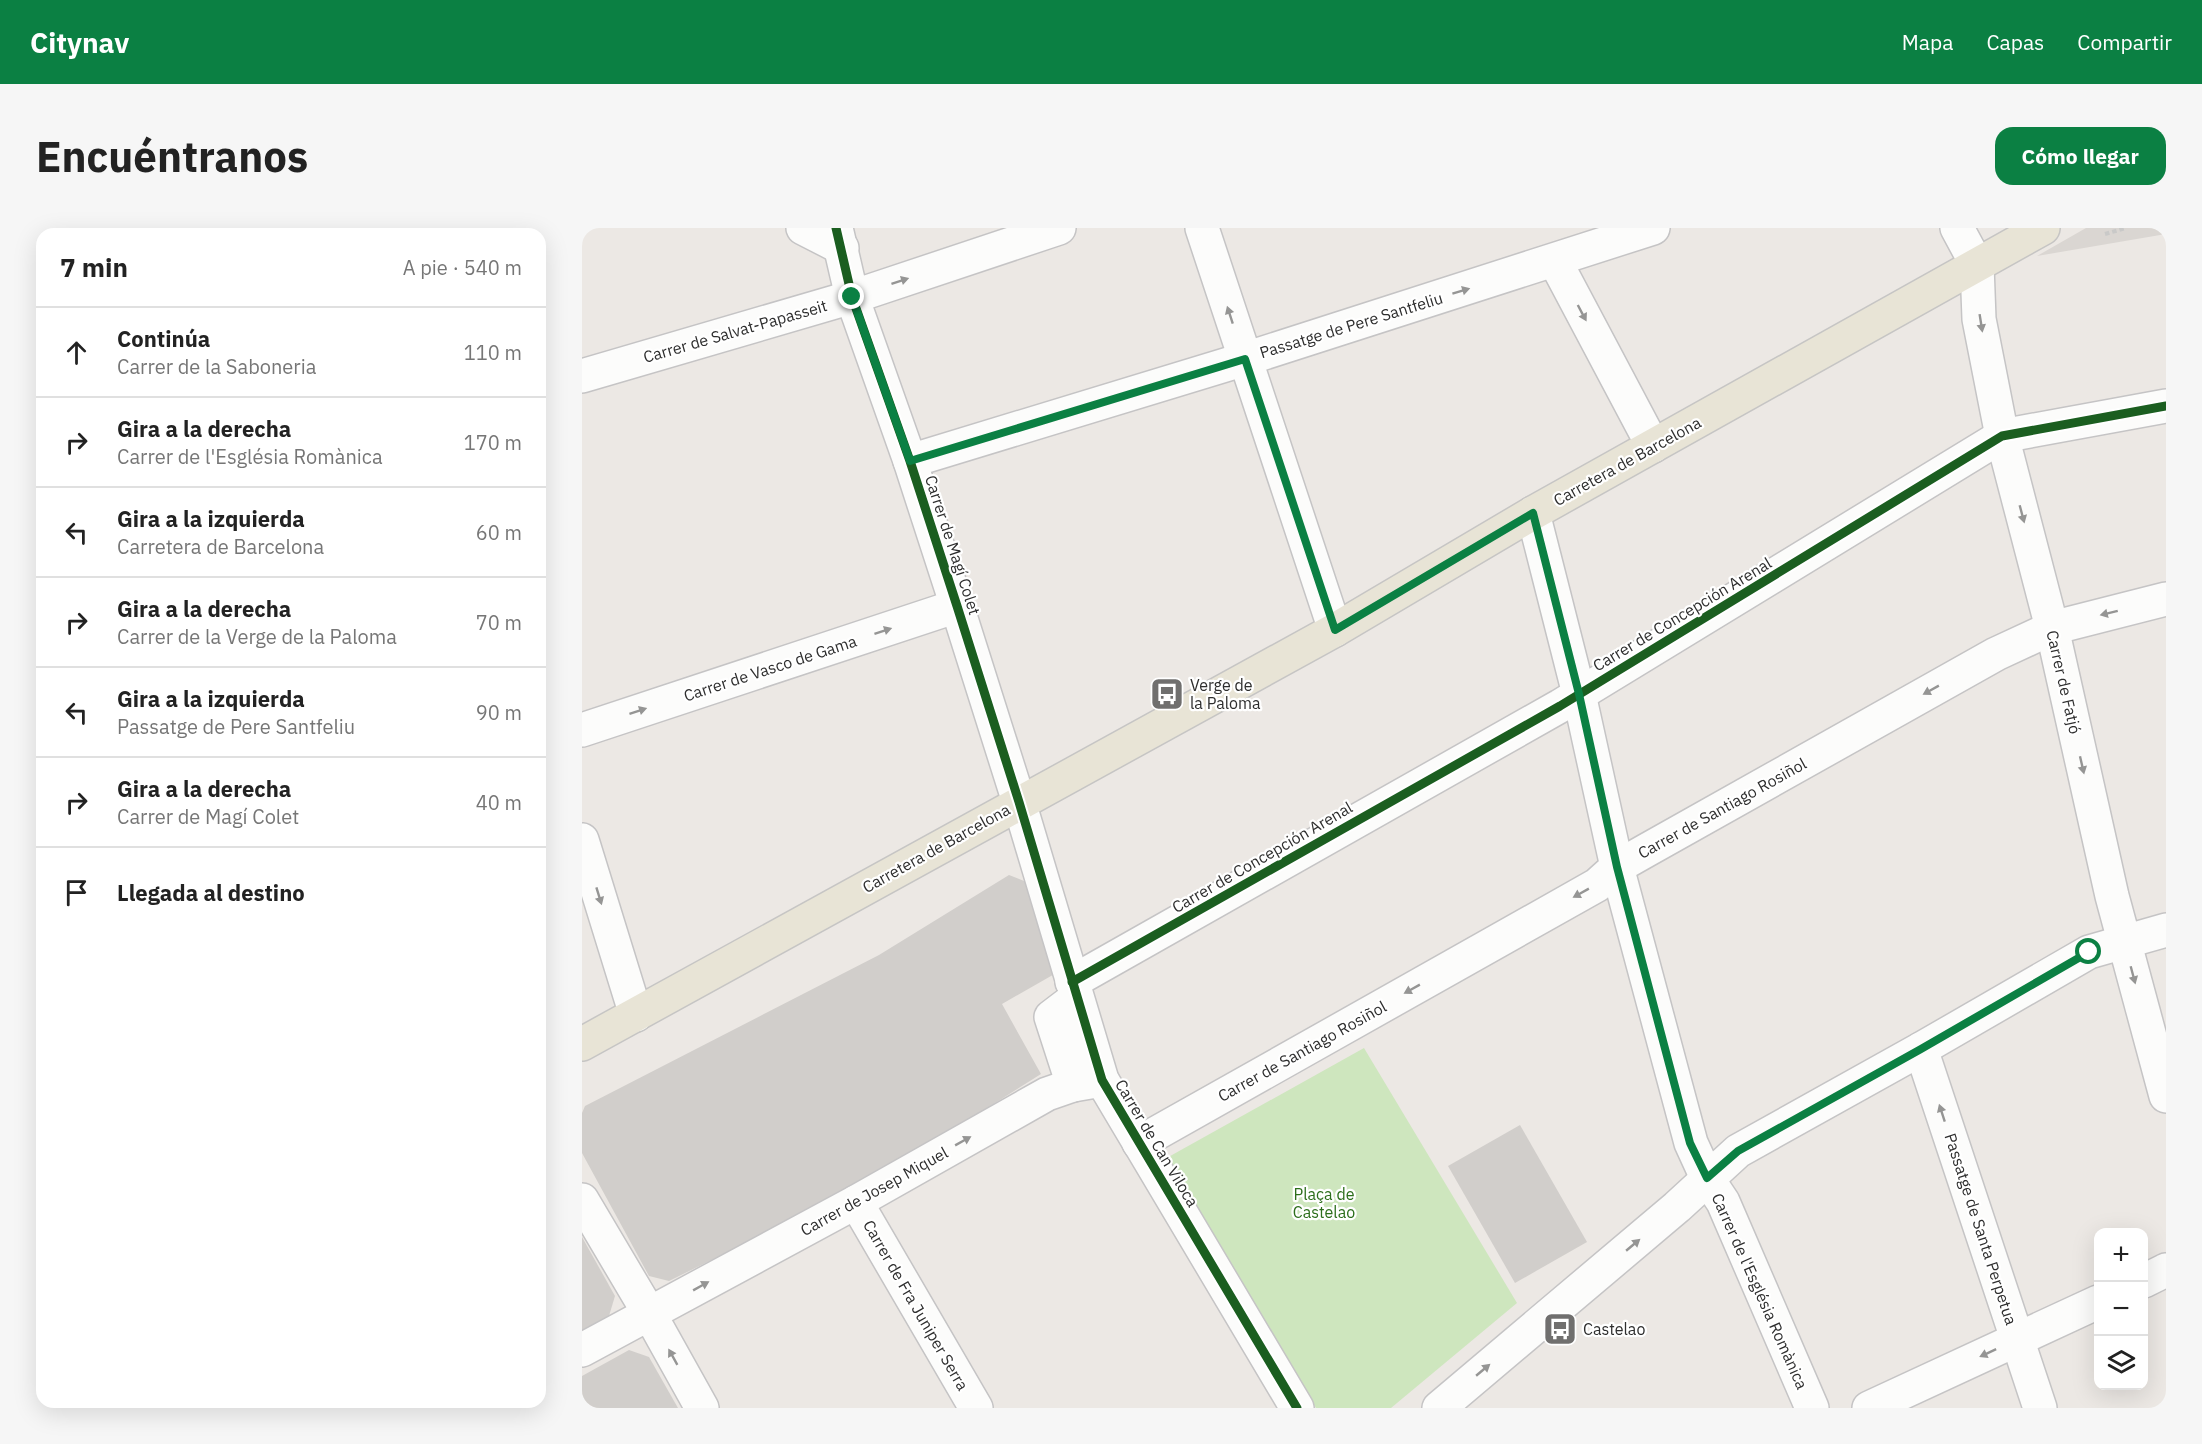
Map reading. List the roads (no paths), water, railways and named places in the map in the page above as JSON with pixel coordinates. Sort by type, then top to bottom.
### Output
[{"type":"main road","name":"Carretera de Barcelona","points":[[582,1044],[1335,630],[1533,513],[2043,228]]},
{"type":"street","points":[[803,228],[839,238]]},
{"type":"street","name":"Carrer de Salvat-Papasseit","points":[[582,376],[852,297],[1059,228]]},
{"type":"street","points":[[1202,228],[1335,630]]},
{"type":"street","name":"Passatge de Pere Santfeliu","points":[[910,461],[1245,359],[1653,228]]},
{"type":"street","points":[[1957,228],[1977,265]]},
{"type":"street","name":"Carrer de Magí Colet","points":[[839,238],[852,297],[910,461],[1019,802]]},
{"type":"street","points":[[1555,261],[1653,446]]},
{"type":"street","name":"Carrer de Fatjó","points":[[1977,265],[1979,319],[2002,436],[2052,628],[2112,896],[2166,1096]]},
{"type":"street","name":"Carrer de Concepción Arenal","points":[[1074,990],[1579,694],[2002,436],[2166,406]]},
{"type":"street","name":"Carrer de l'Església Romànica","points":[[1533,513],[1579,694],[1617,867],[1690,1143],[1707,1178],[1724,1202],[1812,1408]]},
{"type":"street","name":"Carrer de Santiago Rosiñol","points":[[1139,1143],[1597,885],[1617,867],[1996,654],[2052,628],[2166,599]]},
{"type":"street","name":"Carrer de Vasco de Gama","points":[[582,730],[957,606]]},
{"type":"street","name":"Carrer de Can Viloca","points":[[1019,802],[1074,990],[1087,1082],[1139,1143],[1297,1408]]},
{"type":"street","points":[[582,840],[636,1015]]},
{"type":"street","points":[[1439,1408],[1677,1207],[1738,1151],[2089,952],[2166,930]]},
{"type":"street","name":"Passatge de Santa Perpetua","points":[[1921,1049],[2040,1408]]},
{"type":"street","name":"Carrer de Josep Miquel","points":[[582,1350],[856,1202],[1047,1094],[1087,1082]]},
{"type":"street","points":[[582,1200],[702,1408]]},
{"type":"street","name":"Carrer de Fra Juniper Serra","points":[[856,1202],[976,1408]]},
{"type":"street","points":[[2148,1279],[2166,1270]]},
{"type":"street","points":[[1869,1408],[2094,1304]]},
{"type":"place","name":"Verge de la Paloma","points":[[1167,694]]},
{"type":"place","name":"Castelao","points":[[1560,1329]]},
{"type":"park label","name":"Plaça de Castelao","points":[[1324,1203]]}]
